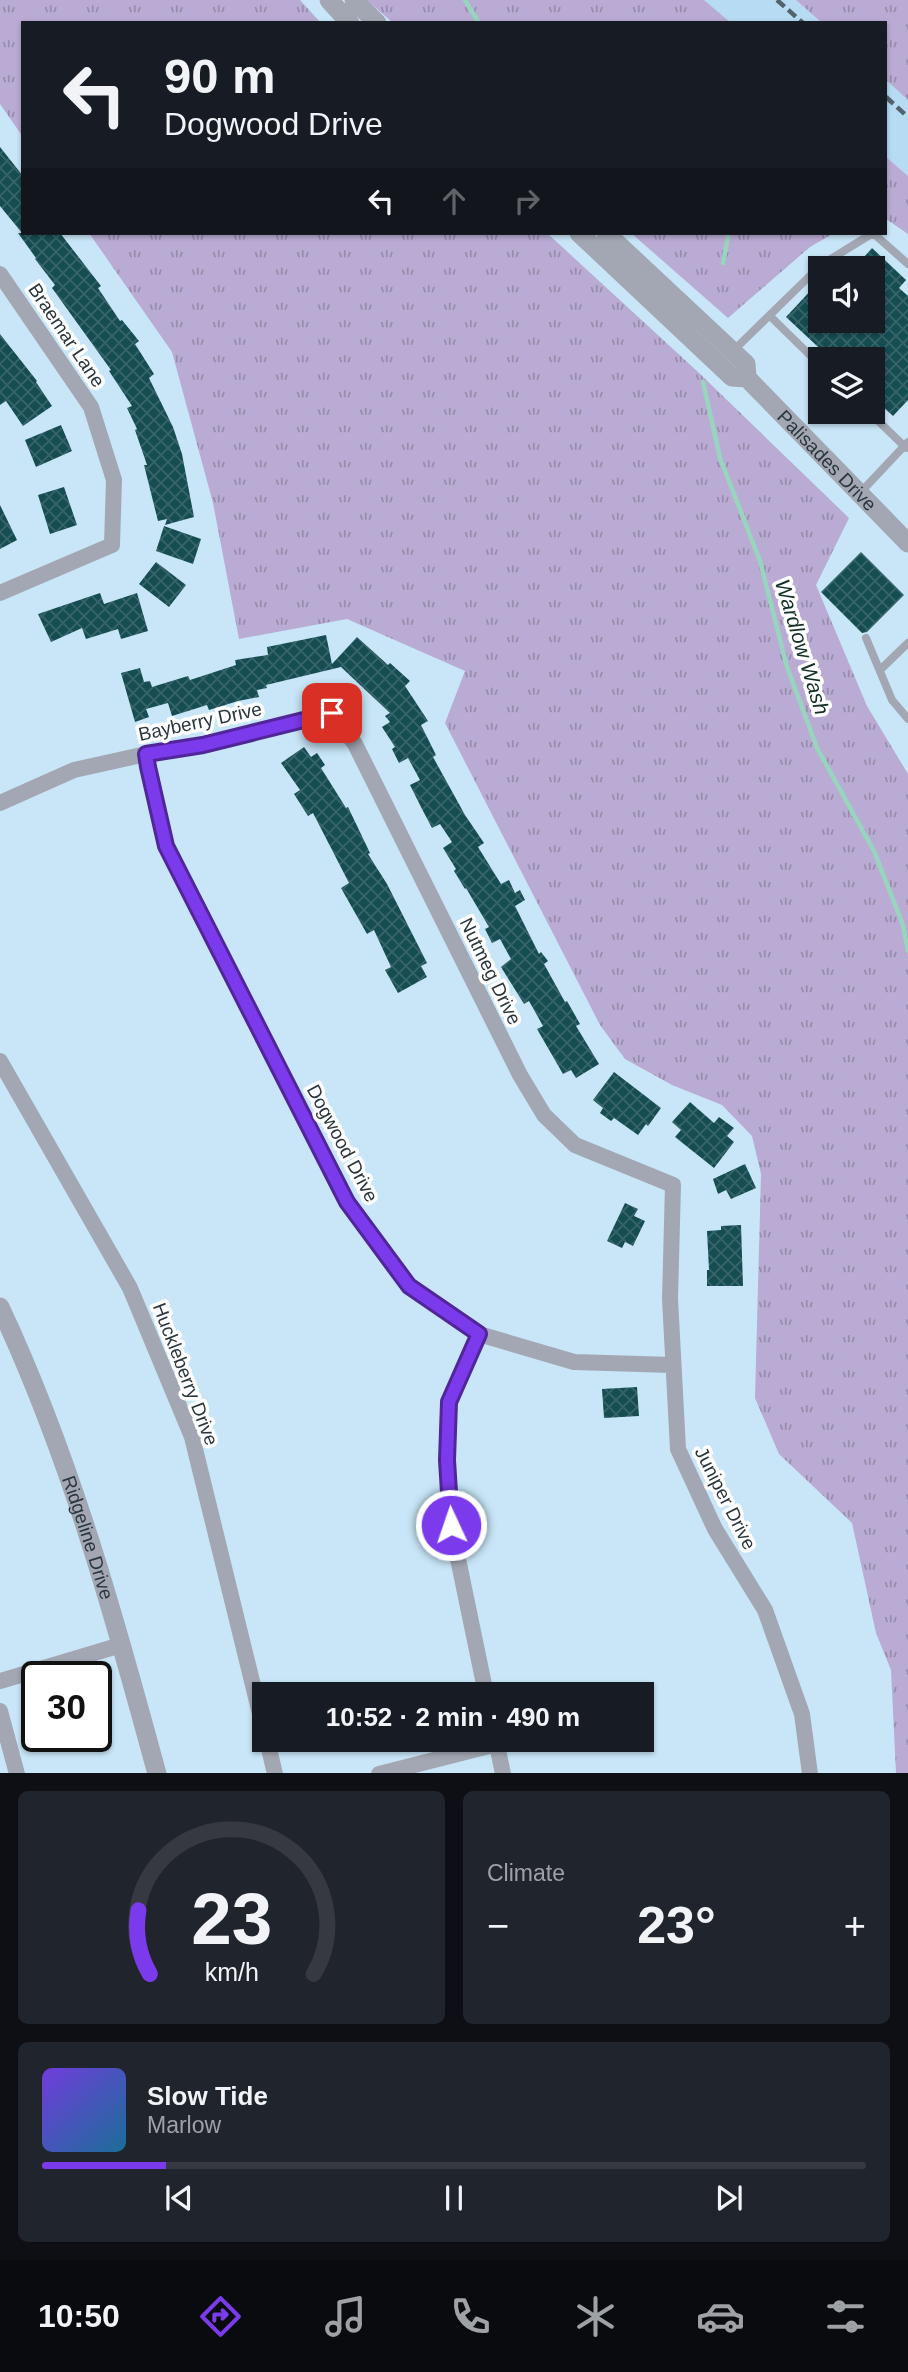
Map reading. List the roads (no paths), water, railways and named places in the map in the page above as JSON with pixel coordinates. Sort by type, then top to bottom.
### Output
[{"type":"street","points":[[329,0],[348,21]]},
{"type":"street","points":[[354,0],[375,21]]},
{"type":"street","name":"Palisades Drive","points":[[581,235],[732,377],[747,378]]},
{"type":"street","name":"Palisades Drive","points":[[608,235],[746,364],[747,378],[908,542]]},
{"type":"street","name":"Braemar Lane","points":[[0,274],[90,407],[114,480],[113,545],[0,593]]},
{"type":"street","name":"Bayberry Drive","points":[[0,803],[74,770],[203,745],[332,713]]},
{"type":"street","name":"Nutmeg Drive","points":[[332,713],[355,744],[520,1075],[544,1115],[575,1145],[673,1185]]},
{"type":"street","name":"Dogwood Drive","points":[[146,754],[166,846],[347,1202],[409,1286],[479,1334],[574,1362],[672,1365]]},
{"type":"street","name":"Huckleberry Drive","points":[[0,1061],[130,1288],[192,1437],[252,1682]]},
{"type":"street","name":"Juniper Drive","points":[[673,1185],[670,1299],[677,1449],[715,1529],[765,1610],[802,1714],[810,1773]]},
{"type":"street","name":"Ridgeline Drive","points":[[0,1307],[30,1374],[78,1501],[157,1773]]},
{"type":"street","points":[[479,1334],[449,1402],[447,1460],[451,1525],[484,1682]]},
{"type":"street","points":[[0,1681],[121,1645]]},
{"type":"street","points":[[0,1711],[17,1773]]},
{"type":"street","points":[[270,1752],[275,1773]]},
{"type":"street","points":[[379,1773],[458,1752]]},
{"type":"street","points":[[498,1752],[503,1773]]},
{"type":"lane","points":[[733,351],[821,265],[870,235]]},
{"type":"lane","points":[[875,235],[908,264]]},
{"type":"lane","points":[[770,316],[808,353]]},
{"type":"lane","points":[[860,494],[907,446],[882,424]]},
{"type":"lane","points":[[866,638],[892,700],[908,719]]},
{"type":"lane","points":[[880,670],[908,643]]},
{"type":"waterway","name":"Wardlow Wash","points":[[465,0],[478,21]]},
{"type":"waterway","name":"Wardlow Wash","points":[[723,263],[728,235]]},
{"type":"waterway","name":"Wardlow Wash","points":[[703,382],[720,458],[760,561],[787,667],[817,748],[874,851],[903,925],[908,951]]},
{"type":"railway","points":[[777,0],[801,21]]},
{"type":"railway","points":[[887,98],[908,117]]}]
